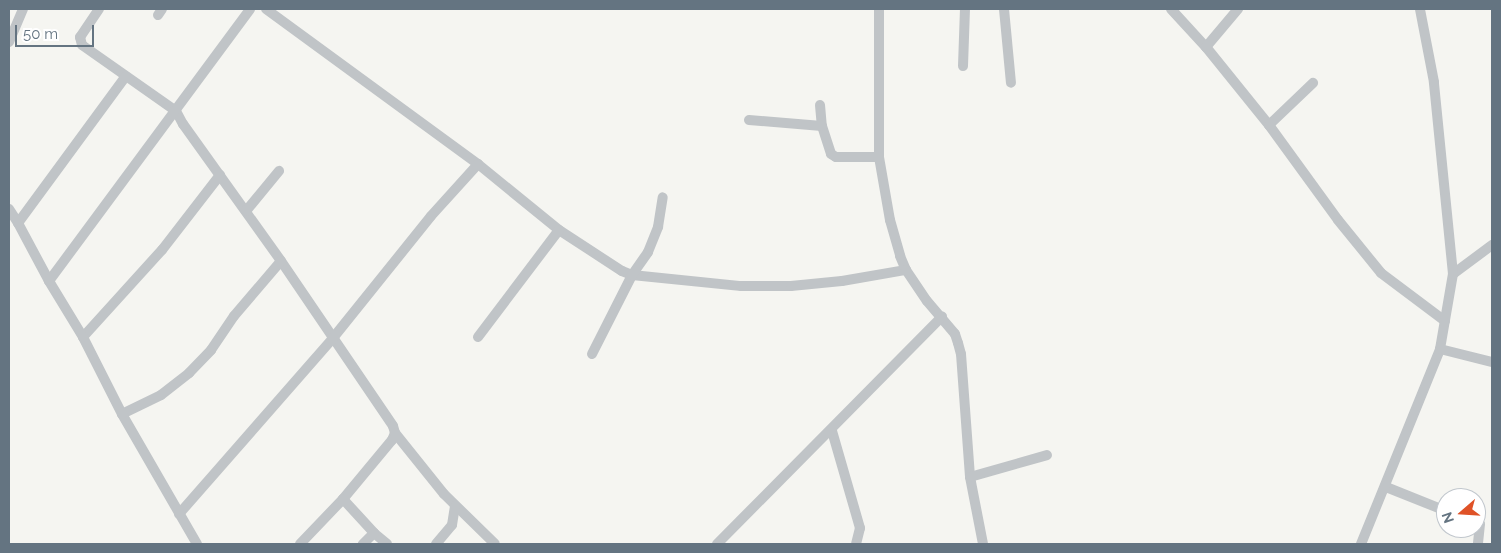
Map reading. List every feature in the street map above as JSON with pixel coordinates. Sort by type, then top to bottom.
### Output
[{"type":"street","points":[[9,42],[13,18],[23,9]]},
{"type":"street","points":[[99,9],[80,37],[80,42],[87,49],[176,111],[281,261],[393,426],[395,433],[455,506],[495,544]]},
{"type":"street","points":[[49,281],[250,9]]},
{"type":"street","points":[[266,9],[478,164],[559,230],[622,271],[632,275],[741,286],[791,286],[842,281],[906,270]]},
{"type":"street","points":[[879,9],[879,157],[890,220],[906,270],[927,301],[955,334],[961,354],[970,477],[983,544]]},
{"type":"street","points":[[963,66],[965,9]]},
{"type":"street","points":[[1004,9],[1011,83]]},
{"type":"street","points":[[1171,9],[1206,47],[1269,125],[1338,220],[1381,272],[1445,321]]},
{"type":"street","points":[[1206,47],[1238,9]]},
{"type":"street","points":[[1361,544],[1386,487],[1440,349],[1453,274],[1434,82],[1420,9]]},
{"type":"street","points":[[18,223],[126,76]]},
{"type":"street","points":[[1269,125],[1313,83]]},
{"type":"street","points":[[820,106],[822,126],[828,150],[836,157],[879,157]]},
{"type":"street","points":[[749,120],[822,126]]},
{"type":"street","points":[[179,514],[333,338],[431,216],[478,164]]},
{"type":"street","points":[[246,211],[279,171]]},
{"type":"street","points":[[83,337],[162,250],[220,175]]},
{"type":"street","points":[[592,354],[632,275],[653,240],[663,197]]},
{"type":"street","points":[[9,209],[83,337],[122,414],[197,544]]},
{"type":"street","points":[[478,337],[559,230]]},
{"type":"street","points":[[1453,274],[1492,245]]},
{"type":"street","points":[[122,414],[161,395],[190,374],[234,316],[281,261]]},
{"type":"street","points":[[717,544],[832,431],[942,317]]},
{"type":"street","points":[[1440,349],[1492,362]]},
{"type":"street","points":[[832,431],[860,528],[856,544]]},
{"type":"street","points":[[300,544],[343,499],[384,451],[395,433]]},
{"type":"street","points":[[970,477],[1047,455]]},
{"type":"street","points":[[1386,487],[1436,507]]},
{"type":"street","points":[[343,499],[374,533],[387,544]]},
{"type":"street","points":[[436,544],[452,525],[455,506]]},
{"type":"street","points":[[363,544],[374,533]]}]
